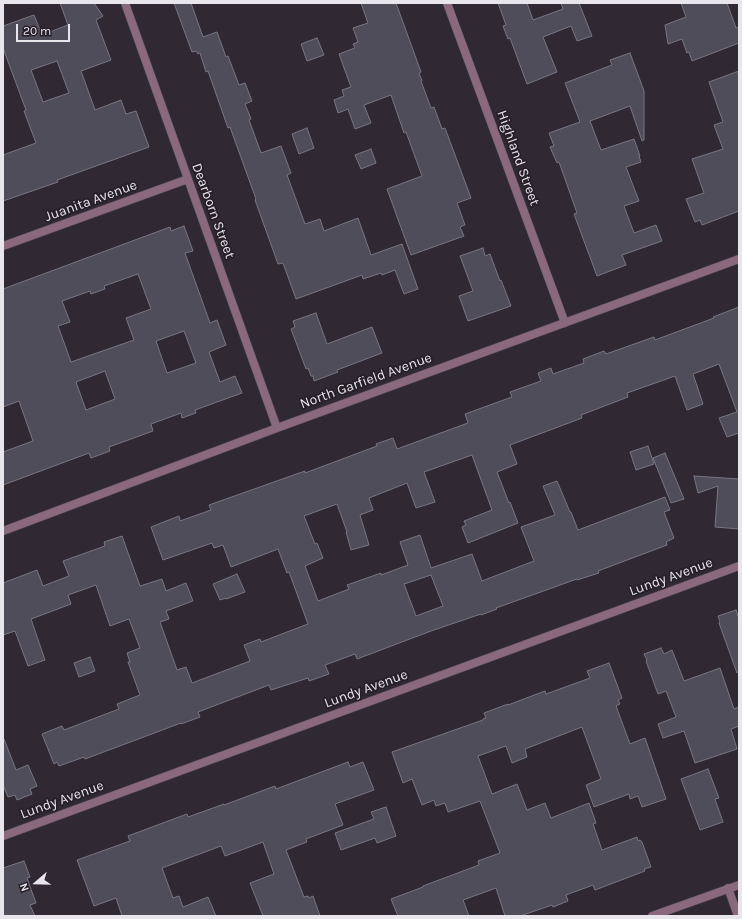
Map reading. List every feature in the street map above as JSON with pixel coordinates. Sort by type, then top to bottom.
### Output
[{"type":"street","name":"Dearborn Street","points":[[125,3],[277,428]]},
{"type":"street","name":"Highland Street","points":[[446,3],[565,323]]},
{"type":"street","name":"Juanita Avenue","points":[[3,246],[188,179]]},
{"type":"street","name":"North Garfield Avenue","points":[[3,531],[277,428],[739,259]]},
{"type":"street","name":"Lundy Avenue","points":[[3,836],[739,566]]},
{"type":"street","points":[[652,916],[739,885]]},
{"type":"street","points":[[728,888],[738,916]]},
{"type":"building","points":[[60,3],[94,3],[103,16],[96,20],[111,60],[81,71],[95,110],[121,100],[126,114],[136,111],[149,147],[57,180],[58,182],[3,201],[3,155],[36,143],[24,111],[26,110],[3,48],[3,26],[34,15],[42,35],[68,25]],"holes":[[[57,61],[69,93],[43,102],[31,70]]]},
{"type":"building","points":[[174,3],[191,3],[203,37],[217,32],[226,57],[228,56],[239,85],[245,83],[252,101],[245,104],[261,153],[281,146],[291,173],[287,175],[305,224],[320,219],[324,231],[358,218],[371,255],[402,244],[418,289],[404,294],[395,270],[382,275],[381,273],[363,279],[362,275],[296,299],[283,263],[278,264],[230,127],[228,128],[208,71],[206,72],[200,53],[198,54],[196,51],[192,52]]},
{"type":"building","points":[[361,3],[396,3],[421,72],[419,73],[421,81],[431,108],[434,107],[442,129],[445,128],[471,198],[457,203],[465,225],[460,227],[464,236],[411,255],[387,189],[422,176],[406,132],[404,133],[391,95],[364,105],[371,123],[355,129],[348,109],[338,113],[334,100],[344,96],[342,90],[351,87],[339,54],[355,48],[353,44],[358,42],[353,28],[368,23]]},
{"type":"building","points":[[498,3],[527,3],[533,20],[563,9],[561,3],[579,3],[592,36],[577,41],[571,26],[543,37],[557,72],[527,84],[510,38],[508,39],[503,26],[506,25]]},
{"type":"building","points":[[681,3],[727,3],[736,28],[739,27],[739,43],[692,61],[689,52],[687,53],[682,39],[668,44],[665,25],[686,17]]},
{"type":"building","points":[[317,38],[324,55],[307,61],[301,44]]},
{"type":"building","points":[[630,53],[644,91],[644,140],[642,141],[630,106],[590,121],[601,150],[634,139],[641,162],[626,167],[639,201],[624,206],[634,233],[656,225],[662,241],[622,255],[626,265],[597,276],[574,214],[577,213],[559,162],[557,163],[550,147],[554,146],[549,133],[580,122],[565,83],[612,65],[610,60]]},
{"type":"building","points":[[739,71],[739,211],[702,225],[700,220],[695,222],[686,199],[704,193],[692,159],[723,149],[714,125],[723,122],[709,82]]},
{"type":"building","points":[[307,128],[314,148],[299,154],[292,134]]},
{"type":"building","points":[[371,149],[376,163],[361,169],[355,155]]},
{"type":"building","points":[[184,226],[193,251],[185,253],[210,323],[217,320],[226,345],[209,352],[220,382],[235,376],[242,393],[195,410],[196,413],[182,418],[181,413],[151,424],[153,431],[109,447],[110,451],[91,458],[89,453],[3,485],[3,452],[33,441],[19,401],[3,407],[3,289],[170,227],[171,231]],"holes":[[[138,274],[151,309],[126,318],[134,340],[71,362],[58,326],[70,322],[62,301],[90,291],[91,294],[105,289],[104,286]],[[184,331],[196,363],[167,373],[156,341]],[[105,371],[115,399],[86,410],[76,382]]]},
{"type":"building","points":[[483,248],[485,256],[490,254],[511,306],[468,321],[459,296],[473,291],[460,256]]},
{"type":"building","points":[[739,307],[739,433],[727,437],[719,418],[737,412],[719,364],[693,374],[703,404],[687,410],[675,376],[627,393],[628,397],[581,415],[582,418],[510,445],[517,464],[497,472],[518,523],[468,543],[462,527],[466,525],[464,521],[492,510],[472,455],[424,472],[435,502],[416,508],[407,483],[369,498],[373,510],[360,515],[369,545],[351,550],[347,532],[337,504],[304,516],[315,544],[317,543],[323,558],[305,566],[318,601],[349,589],[347,585],[408,565],[400,542],[420,535],[431,568],[472,554],[482,581],[534,561],[521,527],[555,515],[543,486],[557,481],[578,530],[665,497],[670,510],[664,512],[674,538],[666,542],[667,545],[598,571],[599,573],[577,579],[357,659],[355,654],[325,665],[329,674],[309,681],[308,678],[271,690],[269,685],[198,712],[200,717],[181,724],[85,759],[84,757],[59,766],[57,762],[54,764],[42,734],[62,726],[64,730],[119,709],[117,704],[140,695],[128,662],[130,662],[127,653],[140,648],[129,619],[110,626],[96,585],[68,595],[71,604],[31,619],[45,660],[28,666],[15,631],[3,635],[3,583],[37,570],[43,586],[69,576],[63,561],[105,546],[104,542],[122,536],[140,586],[162,579],[166,591],[186,583],[193,601],[166,611],[169,619],[160,622],[177,670],[186,667],[192,683],[250,661],[244,645],[260,639],[261,642],[308,624],[289,572],[287,573],[278,549],[231,567],[223,545],[214,548],[212,543],[163,560],[151,527],[179,516],[180,521],[211,510],[209,505],[305,471],[305,473],[377,446],[376,444],[393,438],[397,449],[468,423],[465,414],[512,397],[510,392],[541,381],[538,373],[551,368],[553,374],[584,363],[583,359],[604,351],[606,354],[654,337],[655,340],[714,318],[713,317]],"holes":[[[431,575],[443,606],[416,616],[404,584]]]},
{"type":"building","points":[[316,313],[327,344],[372,327],[382,353],[337,370],[338,372],[314,381],[308,368],[306,369],[291,329],[295,327],[293,321]]},
{"type":"building","points":[[648,446],[654,464],[636,470],[630,452]]},
{"type":"building","points":[[665,453],[684,499],[671,503],[653,458]]},
{"type":"building","points":[[694,476],[739,479],[739,529],[715,527],[718,486],[698,493]]},
{"type":"building","points":[[237,574],[245,592],[220,600],[213,584]]},
{"type":"building","points":[[736,610],[739,619],[739,672],[737,673],[719,623],[718,616]]},
{"type":"building","points":[[661,648],[664,654],[672,650],[684,681],[720,668],[734,709],[739,707],[739,726],[731,729],[737,749],[695,763],[684,731],[663,738],[658,724],[676,717],[666,691],[658,694],[644,654]]},
{"type":"building","points":[[90,657],[95,671],[79,677],[74,663]]},
{"type":"building","points":[[609,663],[622,698],[618,700],[620,704],[616,706],[630,744],[645,738],[666,799],[642,807],[638,796],[630,799],[629,794],[594,807],[586,785],[601,779],[582,727],[525,749],[527,757],[512,763],[506,746],[478,756],[492,794],[517,784],[527,810],[545,803],[551,818],[589,803],[596,823],[593,824],[602,850],[637,837],[638,841],[640,840],[642,842],[651,867],[644,869],[645,871],[595,890],[593,885],[566,895],[568,901],[553,907],[552,905],[520,916],[505,916],[496,888],[463,900],[469,916],[398,916],[391,899],[479,865],[478,861],[500,853],[480,801],[448,812],[445,803],[436,806],[434,800],[422,805],[412,779],[403,783],[392,752],[483,720],[486,718],[484,713],[508,704],[545,691],[546,694],[590,678],[587,671]]},
{"type":"building","points":[[3,739],[16,770],[28,765],[37,786],[30,789],[32,794],[17,800],[15,795],[8,797],[3,785]]},
{"type":"building","points":[[348,762],[350,767],[363,762],[374,790],[335,804],[343,825],[306,839],[307,842],[286,850],[304,897],[308,896],[309,898],[313,896],[320,916],[263,916],[250,883],[274,874],[263,842],[225,856],[221,846],[162,868],[173,898],[179,896],[183,907],[208,897],[216,916],[122,916],[116,898],[94,906],[77,860],[130,841],[128,836],[187,814],[188,817],[275,786],[276,789]]},
{"type":"building","points":[[708,769],[719,798],[715,799],[723,822],[700,830],[681,779]]},
{"type":"building","points":[[386,807],[396,836],[377,843],[375,838],[341,850],[335,833],[374,819],[371,812]]},
{"type":"building","points":[[24,861],[30,877],[27,878],[36,903],[30,905],[35,916],[3,916],[3,868]]}]
